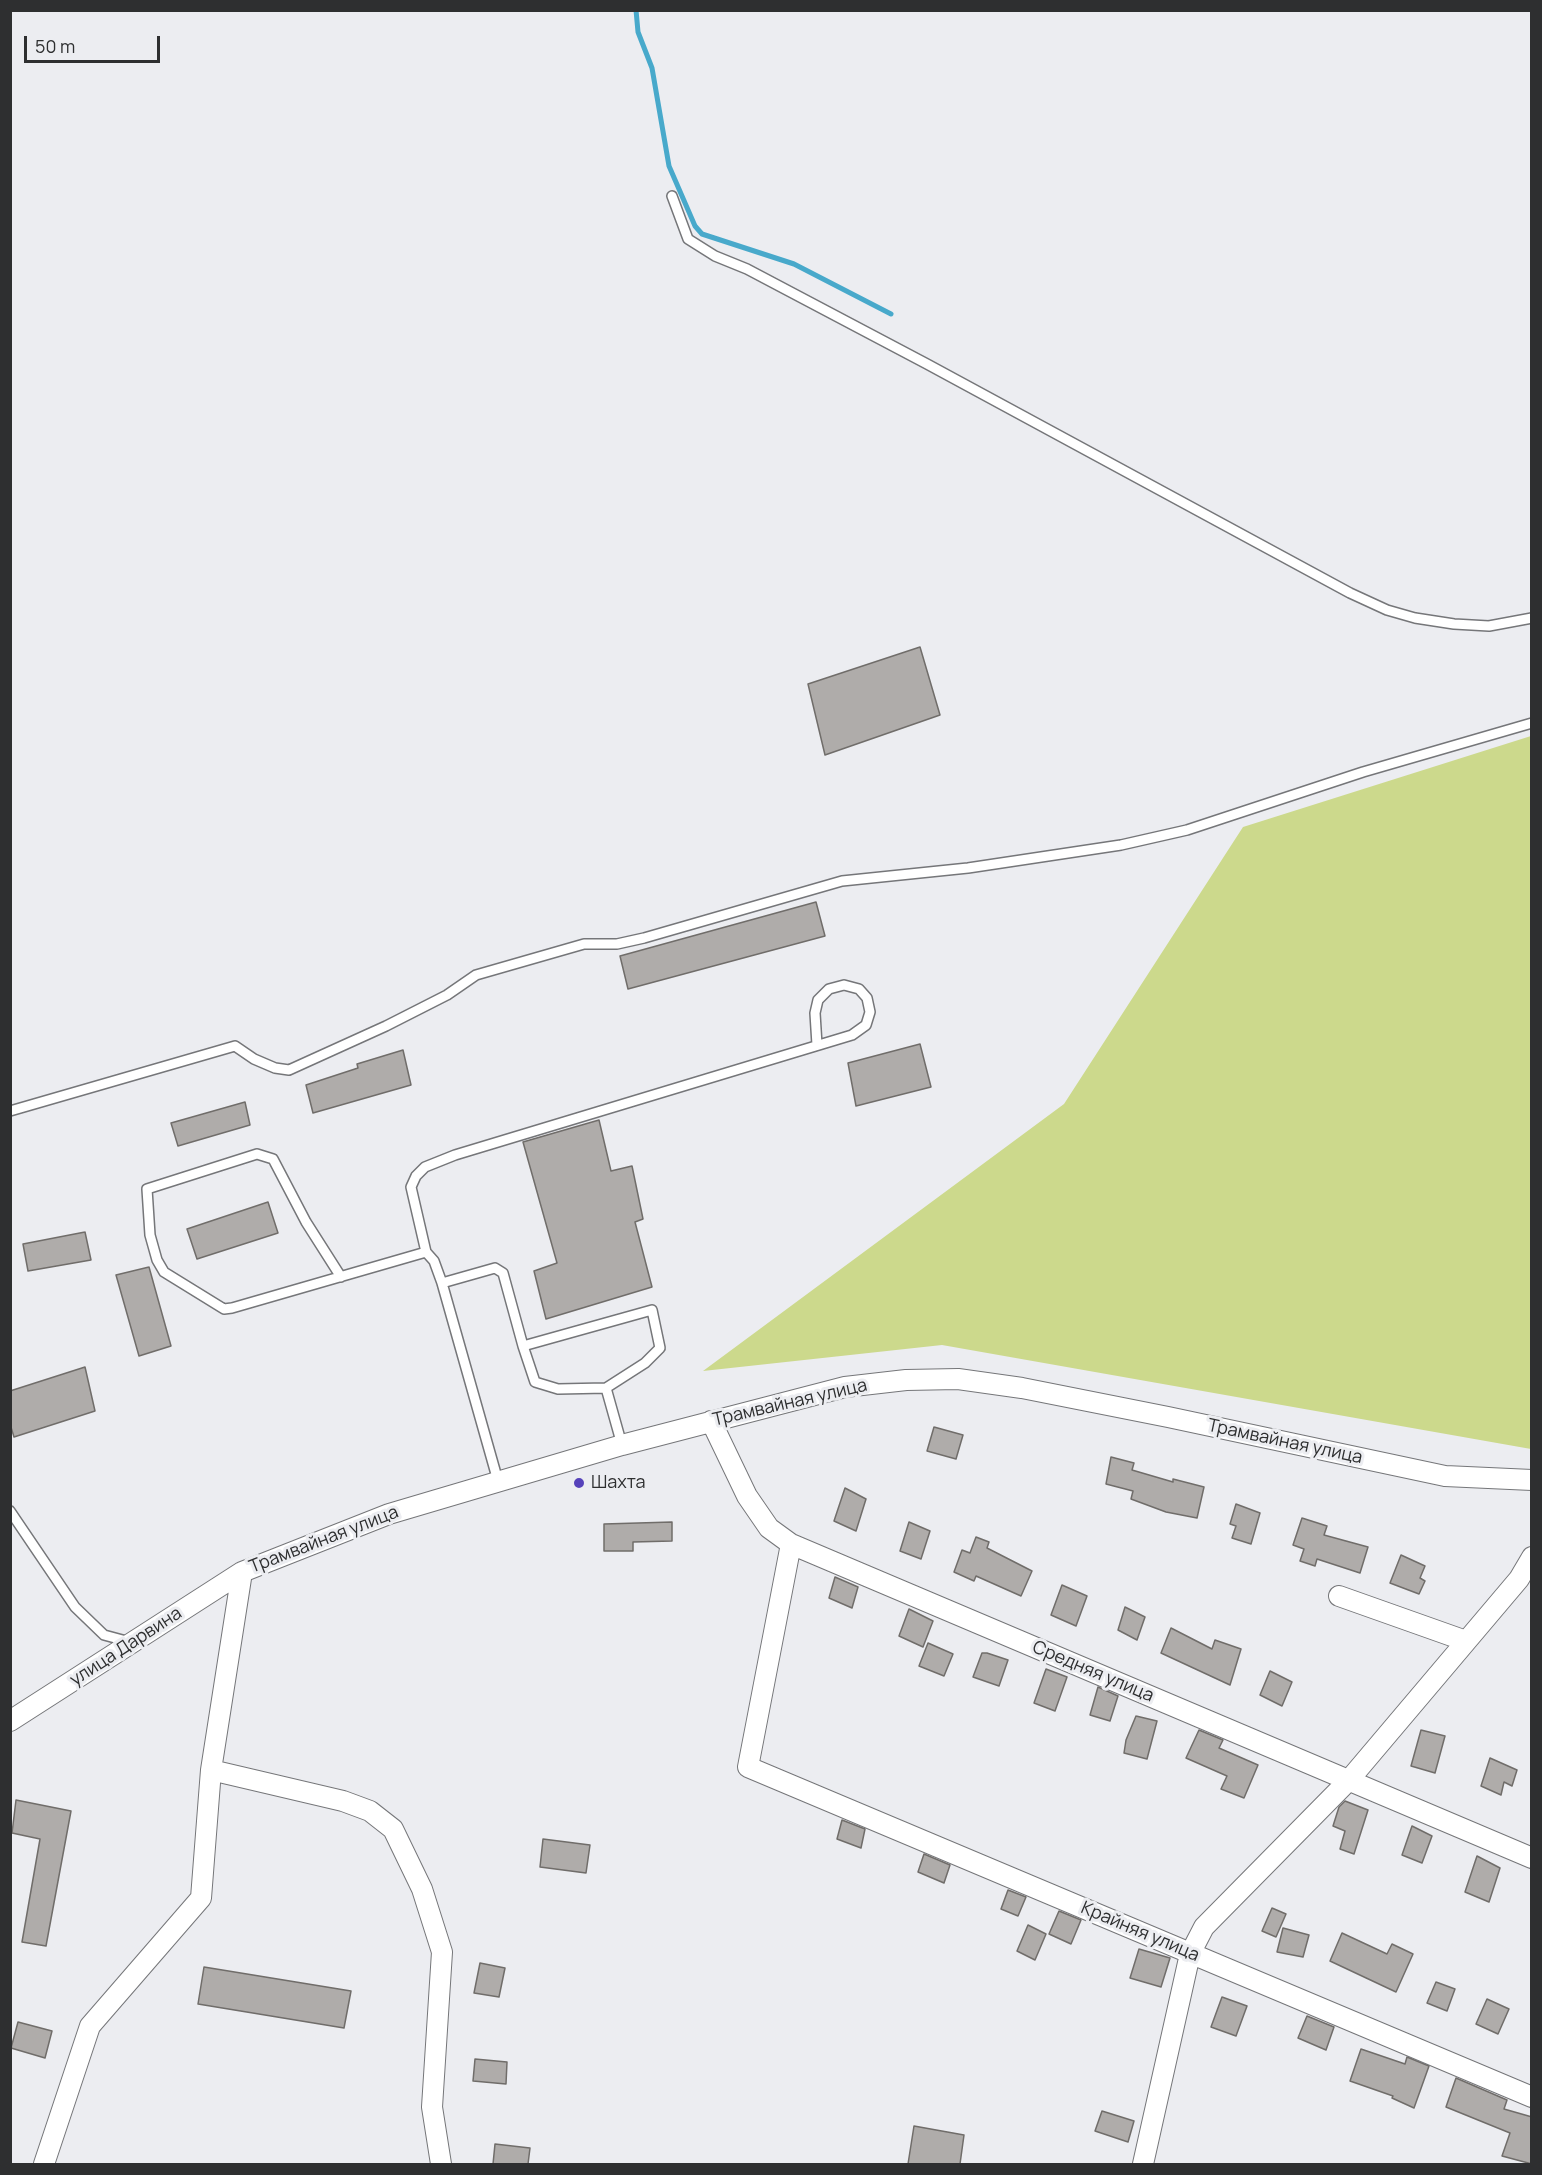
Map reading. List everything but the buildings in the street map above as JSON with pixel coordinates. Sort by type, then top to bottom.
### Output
[{"type":"street","name":"Трамвайная улица","points":[[242,1572],[389,1514],[622,1445],[845,1387],[906,1380],[958,1379],[1022,1388],[1445,1476],[1532,1480]]},
{"type":"street","name":"Средняя улица","points":[[711,1421],[747,1496],[769,1528],[791,1544],[1532,1858]]},
{"type":"street","name":"Крайняя улица","points":[[791,1544],[748,1767],[1532,2097]]},
{"type":"street","points":[[1143,2164],[1190,1953],[1204,1928],[1349,1780],[1466,1641],[1525,1581],[1532,1557]]},
{"type":"street","name":"улица Дарвина","points":[[10,1721],[242,1572]]},
{"type":"street","points":[[44,2164],[90,2026],[201,1898],[211,1770],[242,1572]]},
{"type":"street","points":[[1339,1596],[1466,1641]]},
{"type":"street","points":[[211,1770],[343,1801],[370,1811],[393,1828],[422,1889],[442,1952],[432,2107],[441,2164]]},
{"type":"lane","points":[[672,196],[688,239],[715,256],[747,269],[906,353],[1350,593],[1388,610],[1415,618],[1454,624],[1490,626],[1532,618]]},
{"type":"lane","points":[[10,1111],[235,1046],[254,1059],[276,1068],[289,1070],[386,1026],[447,994],[476,975],[584,944],[617,944],[644,938],[842,881],[968,868],[1121,845],[1187,830],[1363,772],[1532,723]]},
{"type":"lane","points":[[498,1481],[442,1283],[434,1261],[426,1252],[411,1187],[416,1176],[424,1167],[455,1155],[852,1035],[866,1024],[870,1012],[867,998],[860,989],[844,985],[829,988],[819,1000],[815,1013],[817,1045]]},
{"type":"lane","points":[[341,1276],[306,1222],[273,1159],[257,1154],[147,1189],[150,1235],[157,1260],[164,1272],[224,1309],[341,1276],[426,1252]]},
{"type":"lane","points":[[442,1283],[495,1268],[503,1273],[523,1346],[535,1382],[558,1389],[606,1388],[645,1363],[660,1348],[652,1310],[523,1346]]},
{"type":"lane","points":[[606,1388],[622,1445]]},
{"type":"lane","points":[[10,1511],[75,1607],[104,1635],[132,1643]]},
{"type":"green space","points":[[1531,736],[1531,1449],[942,1345],[703,1371],[1064,1104],[1243,827]]},
{"type":"waterway","points":[[636,10],[638,32],[652,68],[669,166],[695,226],[702,234],[794,264],[891,314]]},
{"type":"place","name":"Шахта","points":[[579,1483]]}]
